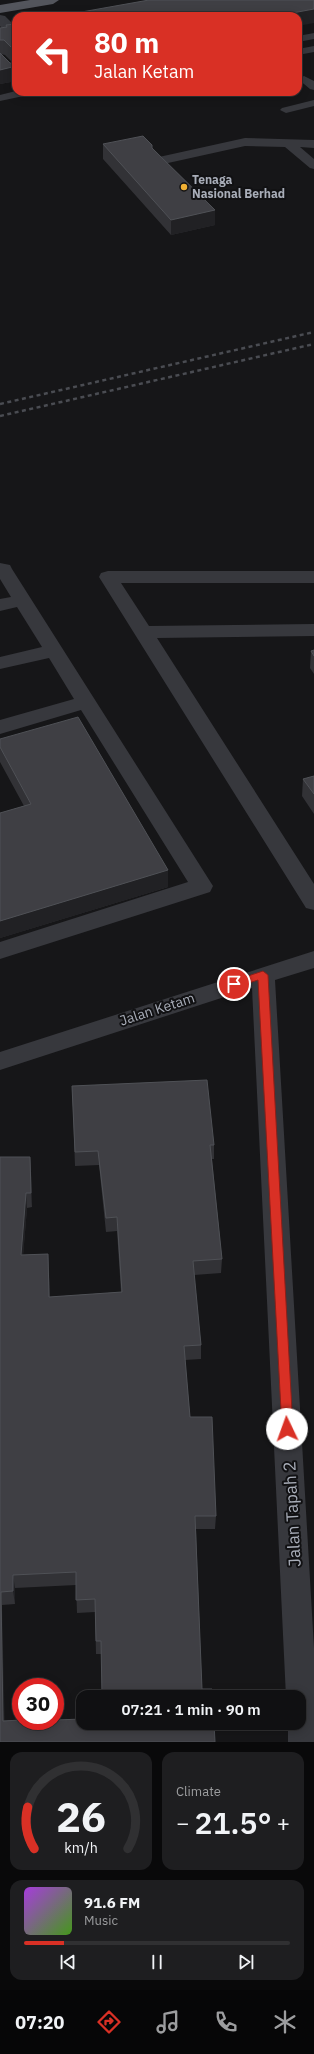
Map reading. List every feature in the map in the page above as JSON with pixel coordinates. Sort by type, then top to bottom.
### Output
[{"type":"main road","points":[[0,9],[53,0]]},
{"type":"street","points":[[0,19],[12,30]]},
{"type":"street","points":[[0,37],[12,35]]},
{"type":"street","points":[[0,952],[202,886],[87,702],[1,569]]},
{"type":"street","points":[[314,577],[108,577],[306,876],[314,902]]},
{"type":"street","points":[[0,605],[22,600]]},
{"type":"street","points":[[143,632],[314,630]]},
{"type":"street","points":[[0,663],[54,650]]},
{"type":"street","points":[[0,727],[87,702]]},
{"type":"street","name":"Jalan Ketam","points":[[0,1060],[314,959]]},
{"type":"street","name":"Jalan Tapah 2","points":[[263,975],[304,1742]]},
{"type":"lane","points":[[302,38],[314,36]]},
{"type":"lane","points":[[302,51],[314,49]]},
{"type":"lane","points":[[304,79],[314,87]]},
{"type":"lane","points":[[0,98],[12,96]]},
{"type":"lane","points":[[286,110],[314,103]]},
{"type":"lane","points":[[159,161],[245,142],[314,144]]},
{"type":"lane","points":[[288,143],[314,165]]},
{"type":"building","points":[[149,0],[314,0],[314,9],[298,12],[82,12]]},
{"type":"building","points":[[12,24],[12,48],[4,40],[0,40],[0,28],[7,27],[6,25]]},
{"type":"building","points":[[0,53],[12,63],[12,67],[0,70]]},
{"type":"building","points":[[143,136],[152,145],[152,148],[215,210],[171,220],[103,144]]},
{"type":"building","points":[[78,717],[168,870],[0,921],[0,813],[31,804],[0,747],[0,739]]},
{"type":"building","points":[[314,776],[314,794],[303,779]]},
{"type":"building","points":[[207,1080],[214,1145],[210,1145],[222,1259],[193,1261],[201,1345],[184,1346],[190,1417],[212,1417],[216,1516],[195,1516],[202,1689],[212,1690],[102,1690],[101,1641],[96,1641],[95,1599],[76,1600],[76,1572],[13,1575],[13,1591],[1,1592],[3,1721],[12,1720],[12,1730],[64,1730],[64,1720],[76,1719],[76,1730],[214,1730],[215,1742],[0,1742],[0,1157],[30,1157],[31,1193],[26,1193],[21,1255],[48,1254],[49,1297],[122,1292],[117,1217],[106,1218],[98,1151],[75,1152],[72,1086]]},
{"type":"railway","points":[[0,404],[314,332]]},
{"type":"railway","points":[[0,416],[314,344]]},
{"type":"place","name":"Tenaga Nasional Berhad","points":[[184,187]]},
{"type":"route","points":[[234,984],[263,975],[287,1429]]}]
